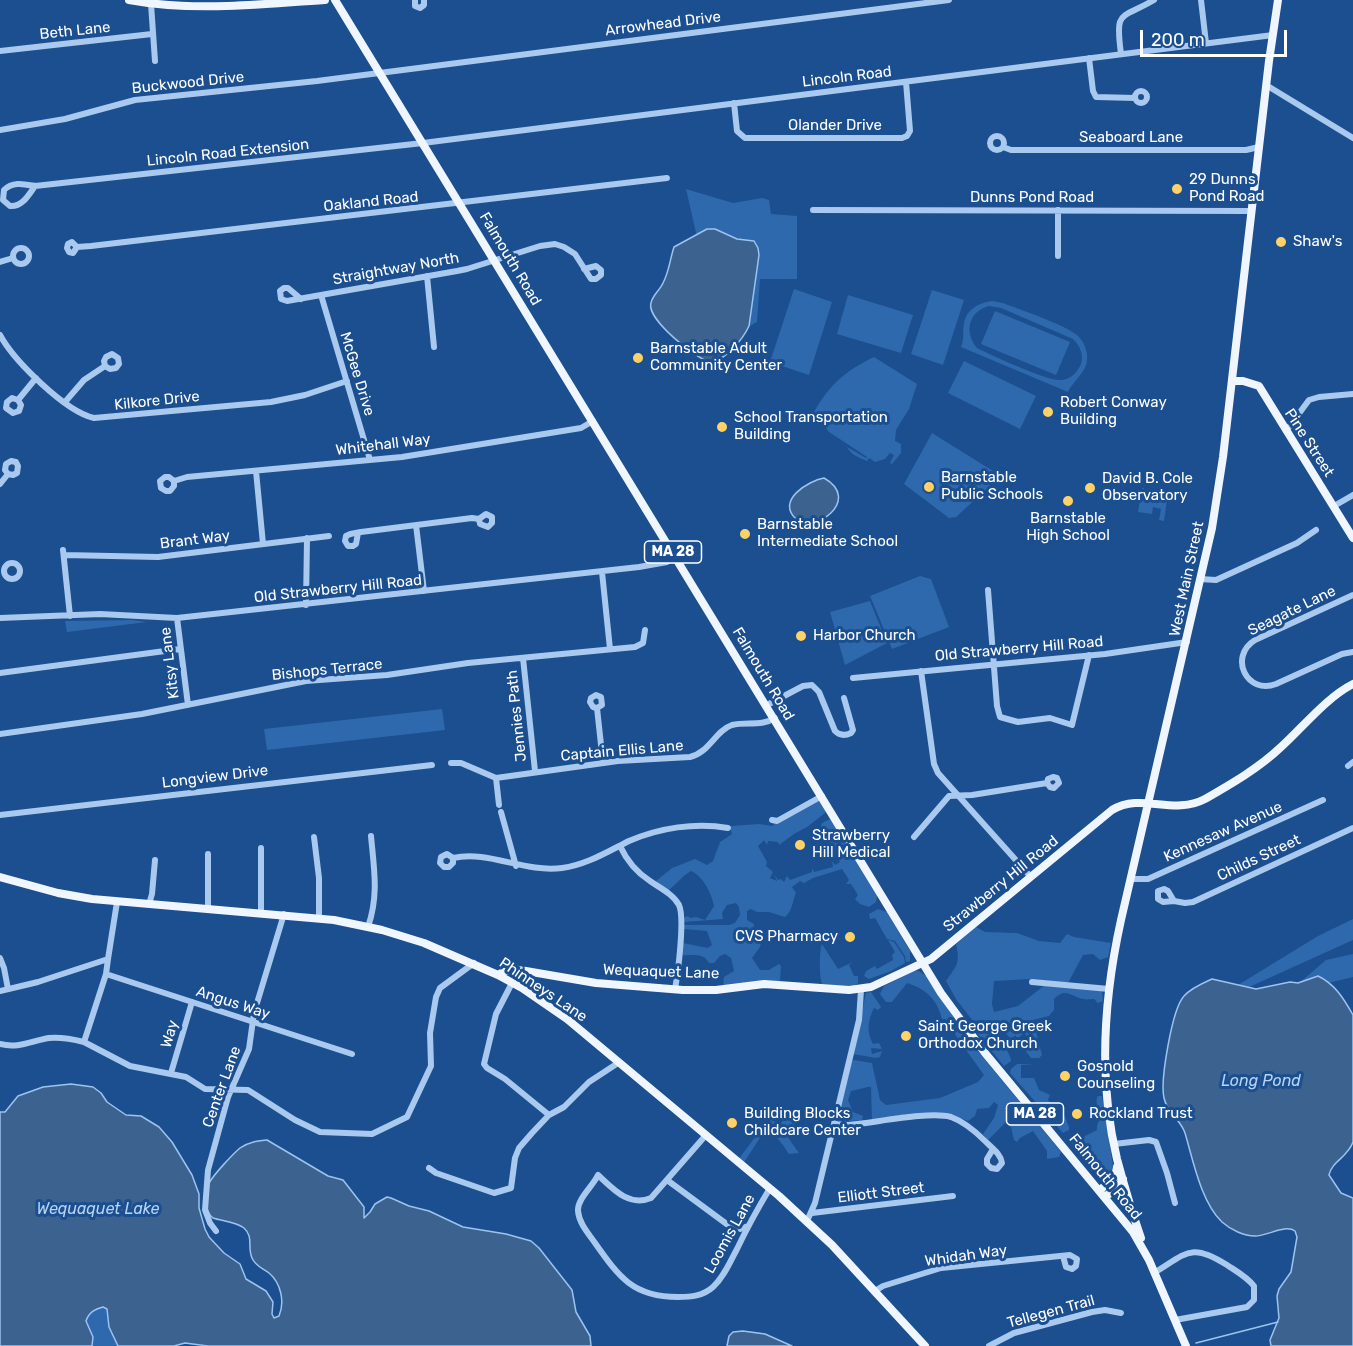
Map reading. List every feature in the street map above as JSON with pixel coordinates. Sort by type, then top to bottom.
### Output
[{"type":"main road","points":[[129,0],[202,8],[325,0]]},
{"type":"main road","name":"Falmouth Road","points":[[335,0],[775,718],[922,963],[985,1053],[1133,1232],[1149,1260],[1186,1346]]},
{"type":"main road","name":"West Main Street","points":[[1149,1260],[1114,1144],[1107,1092],[1106,1061],[1109,989],[1115,950],[1187,642],[1218,494],[1278,0]]},
{"type":"main road","name":"Pine Street","points":[[1232,381],[1244,381],[1259,386],[1353,538]]},
{"type":"main road","name":"Strawberry Hill Road","points":[[861,990],[883,983],[933,958],[1116,808],[1131,803],[1183,807],[1206,798],[1269,758],[1336,695],[1353,684]]},
{"type":"main road","name":"Phinneys Lane","points":[[0,877],[58,893],[117,902],[284,914],[368,927],[424,943],[498,975],[567,1019],[770,1188],[807,1221],[925,1346]]},
{"type":"main road","name":"Wequaquet Lane","points":[[498,975],[514,969],[596,983],[675,989],[708,990],[772,984],[861,990]]},
{"type":"main road","points":[[1102,1193],[1115,1177],[1117,1159]]},
{"type":"main road","points":[[1102,1193],[1119,1186],[1123,1179]]},
{"type":"street","points":[[415,0],[415,6],[420,8],[424,5],[424,0]]},
{"type":"street","name":"Arrowhead Drive","points":[[380,72],[949,0]]},
{"type":"street","points":[[1121,54],[1118,33],[1120,19],[1154,0]]},
{"type":"street","points":[[1201,0],[1206,43]]},
{"type":"street","points":[[151,4],[155,61]]},
{"type":"street","name":"Beth Lane","points":[[0,51],[152,34]]},
{"type":"street","name":"Lincoln Road","points":[[423,143],[1273,35]]},
{"type":"street","points":[[1089,58],[1093,91],[1096,97],[1135,98]]},
{"type":"street","name":"Buckwood Drive","points":[[0,130],[65,119],[135,99],[317,81],[380,72]]},
{"type":"street","name":"Olander Drive","points":[[734,103],[737,131],[745,138],[902,138],[910,131],[906,82]]},
{"type":"street","points":[[1266,85],[1353,138]]},
{"type":"street","name":"Lincoln Road Extension","points":[[35,186],[26,199],[17,206],[10,206],[3,200],[3,192],[9,185],[35,186],[423,143]]},
{"type":"street","name":"Seaboard Lane","points":[[1003,147],[1011,150],[1246,150],[1259,147]]},
{"type":"street","name":"Oakland Road","points":[[77,247],[667,178]]},
{"type":"street","name":"Dunns Pond Road","points":[[813,210],[1251,211]]},
{"type":"street","points":[[1058,210],[1058,256]]},
{"type":"street","name":"Straightway North","points":[[300,299],[467,269],[540,246],[555,244],[572,251],[584,269]]},
{"type":"street","points":[[0,262],[13,258]]},
{"type":"street","points":[[426,276],[434,347]]},
{"type":"street","name":"McGee Drive","points":[[321,295],[370,460]]},
{"type":"street","name":"Kilkore Drive","points":[[0,336],[17,360],[36,378],[65,402],[84,415],[94,418],[278,401],[347,381]]},
{"type":"street","points":[[65,402],[84,380],[105,366]]},
{"type":"street","points":[[18,400],[36,378]]},
{"type":"street","points":[[1286,431],[1309,400],[1353,394]]},
{"type":"street","name":"Whitehall Way","points":[[174,481],[187,477],[410,455],[581,428],[593,421]]},
{"type":"street","points":[[256,471],[263,544]]},
{"type":"street","points":[[0,484],[8,474]]},
{"type":"street","points":[[1334,506],[1353,495]]},
{"type":"street","points":[[357,533],[472,518],[480,519]]},
{"type":"street","points":[[416,525],[424,591]]},
{"type":"street","points":[[1200,579],[1216,580],[1297,543],[1316,530]]},
{"type":"street","name":"Brant Way","points":[[70,616],[63,552],[158,557],[329,536]]},
{"type":"street","points":[[306,605],[308,538]]},
{"type":"street","name":"Old Strawberry Hill Road","points":[[0,618],[117,614],[177,618],[602,572],[667,562],[676,557]]},
{"type":"street","points":[[602,572],[610,649]]},
{"type":"street","points":[[988,590],[997,706],[1000,717],[1018,722],[1050,718],[1072,724],[1089,655]]},
{"type":"street","name":"Seagate Lane","points":[[1353,595],[1250,643],[1242,655],[1241,666],[1245,675],[1252,682],[1261,686],[1272,686],[1342,654],[1353,652]]},
{"type":"street","name":"Kitsy Lane","points":[[177,618],[188,705]]},
{"type":"street","name":"Bishops Terrace","points":[[0,734],[125,717],[306,681],[387,675],[444,666],[638,647],[644,641],[645,630]]},
{"type":"street","name":"Old Strawberry Hill Road","points":[[853,678],[1089,655],[1187,642]]},
{"type":"street","points":[[0,673],[180,649]]},
{"type":"street","name":"Jennies Path","points":[[523,658],[535,771]]},
{"type":"street","points":[[921,670],[934,764],[941,778],[1031,877]]},
{"type":"street","points":[[766,705],[803,686],[812,685],[819,692],[834,729],[839,735],[844,735],[850,734],[853,730],[844,698]]},
{"type":"street","points":[[597,708],[603,763]]},
{"type":"street","name":"Captain Ellis Lane","points":[[495,778],[603,763],[696,756],[731,726],[764,723],[775,718]]},
{"type":"street","points":[[451,763],[461,763],[495,778],[499,805]]},
{"type":"street","name":"Longview Drive","points":[[0,815],[432,765]]},
{"type":"street","points":[[914,837],[949,796],[972,795],[1047,783]]},
{"type":"street","points":[[772,820],[777,821],[822,796]]},
{"type":"street","name":"Kennesaw Avenue","points":[[1131,879],[1148,879],[1323,800]]},
{"type":"street","points":[[501,812],[516,866]]},
{"type":"street","points":[[453,858],[476,856],[516,866],[565,868],[586,862],[636,838],[673,828],[707,826],[728,828]]},
{"type":"street","name":"Childs Street","points":[[1173,902],[1193,902],[1353,828]]},
{"type":"street","points":[[368,927],[375,908],[376,889],[371,836]]},
{"type":"street","points":[[314,837],[319,878],[319,918]]},
{"type":"street","points":[[620,846],[631,865],[669,894],[679,906],[681,923],[675,989]]},
{"type":"street","points":[[261,848],[261,912]]},
{"type":"street","points":[[208,854],[208,909]]},
{"type":"street","points":[[149,904],[155,860]]},
{"type":"street","points":[[84,1042],[106,974],[117,902]]},
{"type":"street","name":"Center Lane","points":[[216,1231],[205,1210],[208,1170],[231,1090],[249,1049],[252,1022],[284,914]]},
{"type":"street","points":[[0,958],[8,989]]},
{"type":"street","points":[[0,991],[38,982],[108,959]]},
{"type":"street","points":[[0,1044],[23,1046],[45,1039],[59,1038],[84,1042],[130,1066],[186,1077],[205,1089],[248,1090],[295,1120],[320,1132],[372,1134],[407,1117],[431,1066],[430,1033],[440,988],[474,963]]},
{"type":"street","name":"Angus Way","points":[[106,974],[352,1054]]},
{"type":"street","points":[[1032,982],[1109,989]]},
{"type":"street","points":[[512,983],[496,1014],[484,1064],[549,1115]]},
{"type":"street","points":[[807,1221],[812,1213],[859,1020],[861,990]]},
{"type":"street","name":"Way","points":[[171,1073],[192,1002]]},
{"type":"street","points":[[429,1168],[436,1173],[494,1193],[511,1188],[512,1167],[519,1148],[549,1115],[561,1110],[589,1082],[618,1063]]},
{"type":"street","points":[[834,1124],[848,1125],[941,1115],[969,1126],[993,1149]]},
{"type":"street","points":[[706,1135],[668,1180],[728,1225],[740,1229],[749,1226]]},
{"type":"street","points":[[1114,1144],[1149,1140],[1156,1142],[1175,1203]]},
{"type":"street","name":"Loomis Lane","points":[[668,1180],[651,1198],[636,1202],[615,1190],[598,1175],[578,1209],[583,1226],[616,1274],[636,1288],[665,1297],[700,1295],[712,1288],[726,1272],[770,1188]]},
{"type":"street","name":"Elliott Street","points":[[812,1213],[953,1196]]},
{"type":"street","points":[[1154,1273],[1187,1253],[1203,1252],[1210,1254],[1253,1284],[1254,1299],[1247,1307],[1175,1320]]},
{"type":"street","name":"Whidah Way","points":[[874,1291],[882,1286],[941,1268],[1063,1256]]},
{"type":"street","name":"Tellegen Trail","points":[[989,1346],[1014,1333],[1092,1312],[1105,1310],[1121,1313]]},
{"type":"shaded area","points":[[686,189],[733,203],[762,198],[769,200],[771,214],[797,216],[797,279],[760,279],[757,322],[699,356],[699,246]]},
{"type":"shaded area","points":[[794,289],[832,302],[809,375],[770,362]]},
{"type":"shaded area","points":[[932,290],[964,300],[943,365],[911,354]]},
{"type":"shaded area","points":[[848,295],[913,315],[901,353],[837,334]]},
{"type":"shaded area","points":[[987,302],[1003,303],[1031,313],[1062,326],[1079,337],[1086,350],[1086,365],[1068,392],[961,347],[967,314],[978,305]],"holes":[[[989,306],[1001,308],[1073,339],[1082,354],[1081,364],[1075,373],[1067,379],[1053,379],[977,348],[970,336],[970,323],[976,313],[982,309]]]},
{"type":"shaded area","points":[[995,311],[1070,342],[1056,375],[981,344]]},
{"type":"shaded area","points":[[874,357],[917,384],[909,409],[896,430],[895,441],[901,444],[901,453],[892,464],[890,463],[894,455],[890,453],[885,459],[875,462],[853,454],[847,447],[867,457],[829,432],[814,412],[839,379]]},
{"type":"shaded area","points":[[964,361],[1036,396],[1020,429],[948,393]]},
{"type":"shaded area","points":[[932,433],[1001,476],[956,517],[949,518],[904,484]]},
{"type":"shaded area","points":[[1142,488],[1144,488],[1143,496],[1167,500],[1164,521],[1159,520],[1161,509],[1153,507],[1152,514],[1138,512]]},
{"type":"shaded area","points":[[920,576],[931,579],[949,627],[892,649],[870,596]]},
{"type":"shaded area","points":[[870,601],[887,643],[845,665],[830,612]]},
{"type":"shaded area","points":[[132,620],[147,622],[67,632],[65,621]]},
{"type":"shaded area","points":[[442,709],[445,730],[267,750],[264,729]]},
{"type":"shaded area","points":[[819,800],[826,810],[825,813],[807,827],[779,845],[778,842],[768,841],[767,845],[764,840],[758,846],[767,862],[766,866],[773,872],[770,878],[777,881],[774,874],[778,880],[781,879],[784,882],[787,876],[790,880],[812,872],[812,868],[814,872],[833,867],[832,861],[835,865],[840,862],[820,829],[822,823],[830,819],[835,823],[877,896],[876,902],[869,907],[860,904],[855,899],[858,895],[851,884],[846,884],[849,880],[842,869],[804,883],[800,881],[792,887],[796,893],[791,909],[785,917],[751,909],[747,911],[747,920],[754,924],[753,932],[761,932],[763,935],[760,947],[752,958],[760,970],[769,970],[779,964],[781,966],[780,981],[723,987],[724,977],[734,971],[731,958],[725,954],[714,963],[709,963],[704,957],[681,955],[683,943],[708,948],[712,945],[707,931],[684,929],[684,925],[729,925],[735,923],[740,915],[739,907],[736,903],[727,905],[722,913],[723,919],[684,922],[683,918],[688,916],[705,920],[714,906],[703,881],[691,871],[668,891],[656,881],[672,868],[695,859],[707,865],[713,861],[720,842],[732,834],[730,828],[732,826],[759,824],[773,826]]},
{"type":"shaded area","points":[[878,909],[887,912],[910,951],[910,961],[906,962],[905,956],[895,941],[887,939],[875,918],[870,919],[869,914]]},
{"type":"shaded area","points":[[1353,919],[1353,940],[1247,988],[1238,985],[1318,936]]},
{"type":"shaded area","points":[[976,927],[985,932],[1017,933],[1039,941],[1060,943],[1067,934],[1111,943],[1108,957],[1100,960],[1093,954],[1083,955],[1068,983],[1031,979],[994,981],[992,1004],[994,1012],[1018,1006],[1045,985],[1102,991],[1103,1001],[1098,1003],[1094,999],[1083,999],[1068,993],[1058,995],[1054,999],[1054,1010],[1049,1016],[1033,1020],[1042,1055],[1039,1058],[1031,1058],[1024,1049],[1032,1042],[1024,1033],[1016,1040],[1016,1035],[1011,1039],[1002,1029],[998,1029],[990,1022],[973,1021],[946,981],[957,963],[956,944]]},
{"type":"shaded area","points":[[888,940],[894,942],[904,957],[905,963],[869,979],[864,976],[866,971],[875,966],[877,969],[893,960],[892,955],[895,952]]},
{"type":"shaded area","points":[[822,944],[838,969],[853,962],[849,965],[854,976],[858,976],[858,983],[853,987],[823,986],[820,965]]},
{"type":"shaded area","points":[[1353,954],[1353,977],[1328,983],[1299,983],[1326,960]]},
{"type":"shaded area","points":[[913,971],[919,971],[926,976],[968,1039],[1061,1152],[1059,1157],[1047,1159],[1047,1151],[1033,1131],[1017,1142],[1014,1140],[1011,1127],[1006,1122],[988,1140],[983,1134],[994,1118],[998,1105],[994,1102],[989,1108],[977,1109],[975,1116],[968,1121],[954,1116],[872,1120],[871,1087],[868,1087],[851,1091],[848,1100],[853,1112],[863,1116],[862,1120],[839,1122],[837,1118],[854,1060],[872,1063],[880,1100],[886,1105],[940,1098],[978,1082],[984,1075],[946,1019],[942,1019],[934,1000],[920,988],[907,983],[892,1002],[886,1002],[880,994],[884,986]]},
{"type":"shaded area","points":[[871,992],[881,1007],[878,1010],[874,1008],[869,1026],[869,1035],[873,1044],[879,1043],[882,1049],[871,1048],[872,1054],[882,1051],[880,1057],[876,1058],[853,1054],[866,993]]},
{"type":"shaded area","points":[[983,1027],[996,1036],[1008,1052],[1011,1061],[1004,1066],[977,1033]]},
{"type":"shaded area","points":[[1017,1064],[1035,1064],[1021,1065],[1021,1078],[1034,1078],[1039,1090],[1050,1095],[1048,1100],[1057,1111],[1062,1109],[1069,1130],[1063,1133],[1010,1073]]},
{"type":"shaded area","points":[[1098,1096],[1102,1096],[1113,1166],[1110,1174],[1103,1179],[1069,1140],[1074,1137],[1077,1140],[1097,1130],[1100,1115]]},
{"type":"shaded area","points":[[789,1112],[795,1124],[787,1136],[799,1153],[789,1154],[776,1137],[763,1133],[743,1164],[738,1160],[765,1124],[771,1120],[781,1123]]},
{"type":"shaded area","points":[[103,1307],[107,1309],[109,1327],[118,1346],[92,1346],[92,1334],[86,1321],[92,1311]]},
{"type":"water","points":[[707,229],[715,229],[737,239],[754,241],[759,255],[749,326],[733,348],[712,363],[695,355],[674,338],[656,319],[651,303],[665,279],[674,247]]},
{"type":"water","points":[[824,478],[835,487],[838,496],[837,505],[831,513],[813,522],[803,522],[795,518],[790,511],[792,498],[803,487]]},
{"type":"water","name":"Long Pond","points":[[1318,976],[1334,988],[1353,1015],[1353,1142],[1348,1152],[1333,1166],[1329,1175],[1341,1193],[1353,1198],[1353,1346],[1271,1346],[1270,1340],[1279,1318],[1277,1296],[1291,1272],[1297,1237],[1295,1231],[1286,1229],[1255,1236],[1246,1235],[1229,1228],[1215,1214],[1203,1192],[1183,1128],[1164,1098],[1165,1062],[1171,1030],[1180,1003],[1187,993],[1197,986],[1212,979],[1256,989],[1290,982],[1298,983]]},
{"type":"water","name":"Wequaquet Lake","points":[[71,1084],[93,1087],[107,1102],[126,1115],[141,1116],[159,1127],[172,1142],[192,1175],[199,1194],[199,1208],[209,1237],[224,1253],[240,1264],[246,1279],[266,1291],[273,1302],[274,1318],[279,1316],[281,1311],[282,1299],[279,1287],[273,1277],[254,1261],[247,1231],[237,1224],[213,1218],[206,1202],[209,1183],[219,1169],[246,1144],[267,1140],[328,1176],[343,1180],[364,1207],[364,1218],[375,1204],[387,1197],[429,1211],[463,1227],[506,1234],[531,1241],[572,1290],[576,1312],[590,1336],[591,1346],[208,1346],[185,1343],[174,1346],[118,1346],[109,1327],[107,1309],[103,1307],[93,1311],[86,1321],[93,1337],[92,1346],[0,1346],[0,1112],[5,1112],[18,1096],[43,1087]]},
{"type":"water","points":[[733,1332],[765,1334],[792,1346],[727,1346],[729,1336]]},
{"type":"waterway","points":[[1196,1343],[1278,1322]]},
{"type":"place","name":"29 Dunns Pond Road","points":[[1177,189]]},
{"type":"place","name":"Shaw's","points":[[1281,242]]},
{"type":"place","name":"Barnstable Adult Community Center","points":[[638,358]]},
{"type":"place","name":"Robert Conway Building","points":[[1048,412]]},
{"type":"place","name":"School Transportation Building","points":[[722,427]]},
{"type":"place","name":"Barnstable Public Schools","points":[[929,487]]},
{"type":"place","name":"David B. Cole Observatory","points":[[1090,488]]},
{"type":"place","name":"Barnstable High School","points":[[1068,501]]},
{"type":"place","name":"Barnstable Intermediate School","points":[[745,534]]},
{"type":"place","name":"Harbor Church","points":[[801,636]]},
{"type":"place","name":"Strawberry Hill Medical","points":[[800,845]]},
{"type":"place","name":"CVS Pharmacy","points":[[850,937]]},
{"type":"place","name":"Saint George Greek Orthodox Church","points":[[906,1036]]},
{"type":"place","name":"Gosnold Counseling","points":[[1065,1076]]},
{"type":"place","name":"Rockland Trust","points":[[1077,1114]]},
{"type":"place","name":"Building Blocks Childcare Center","points":[[732,1123]]}]
